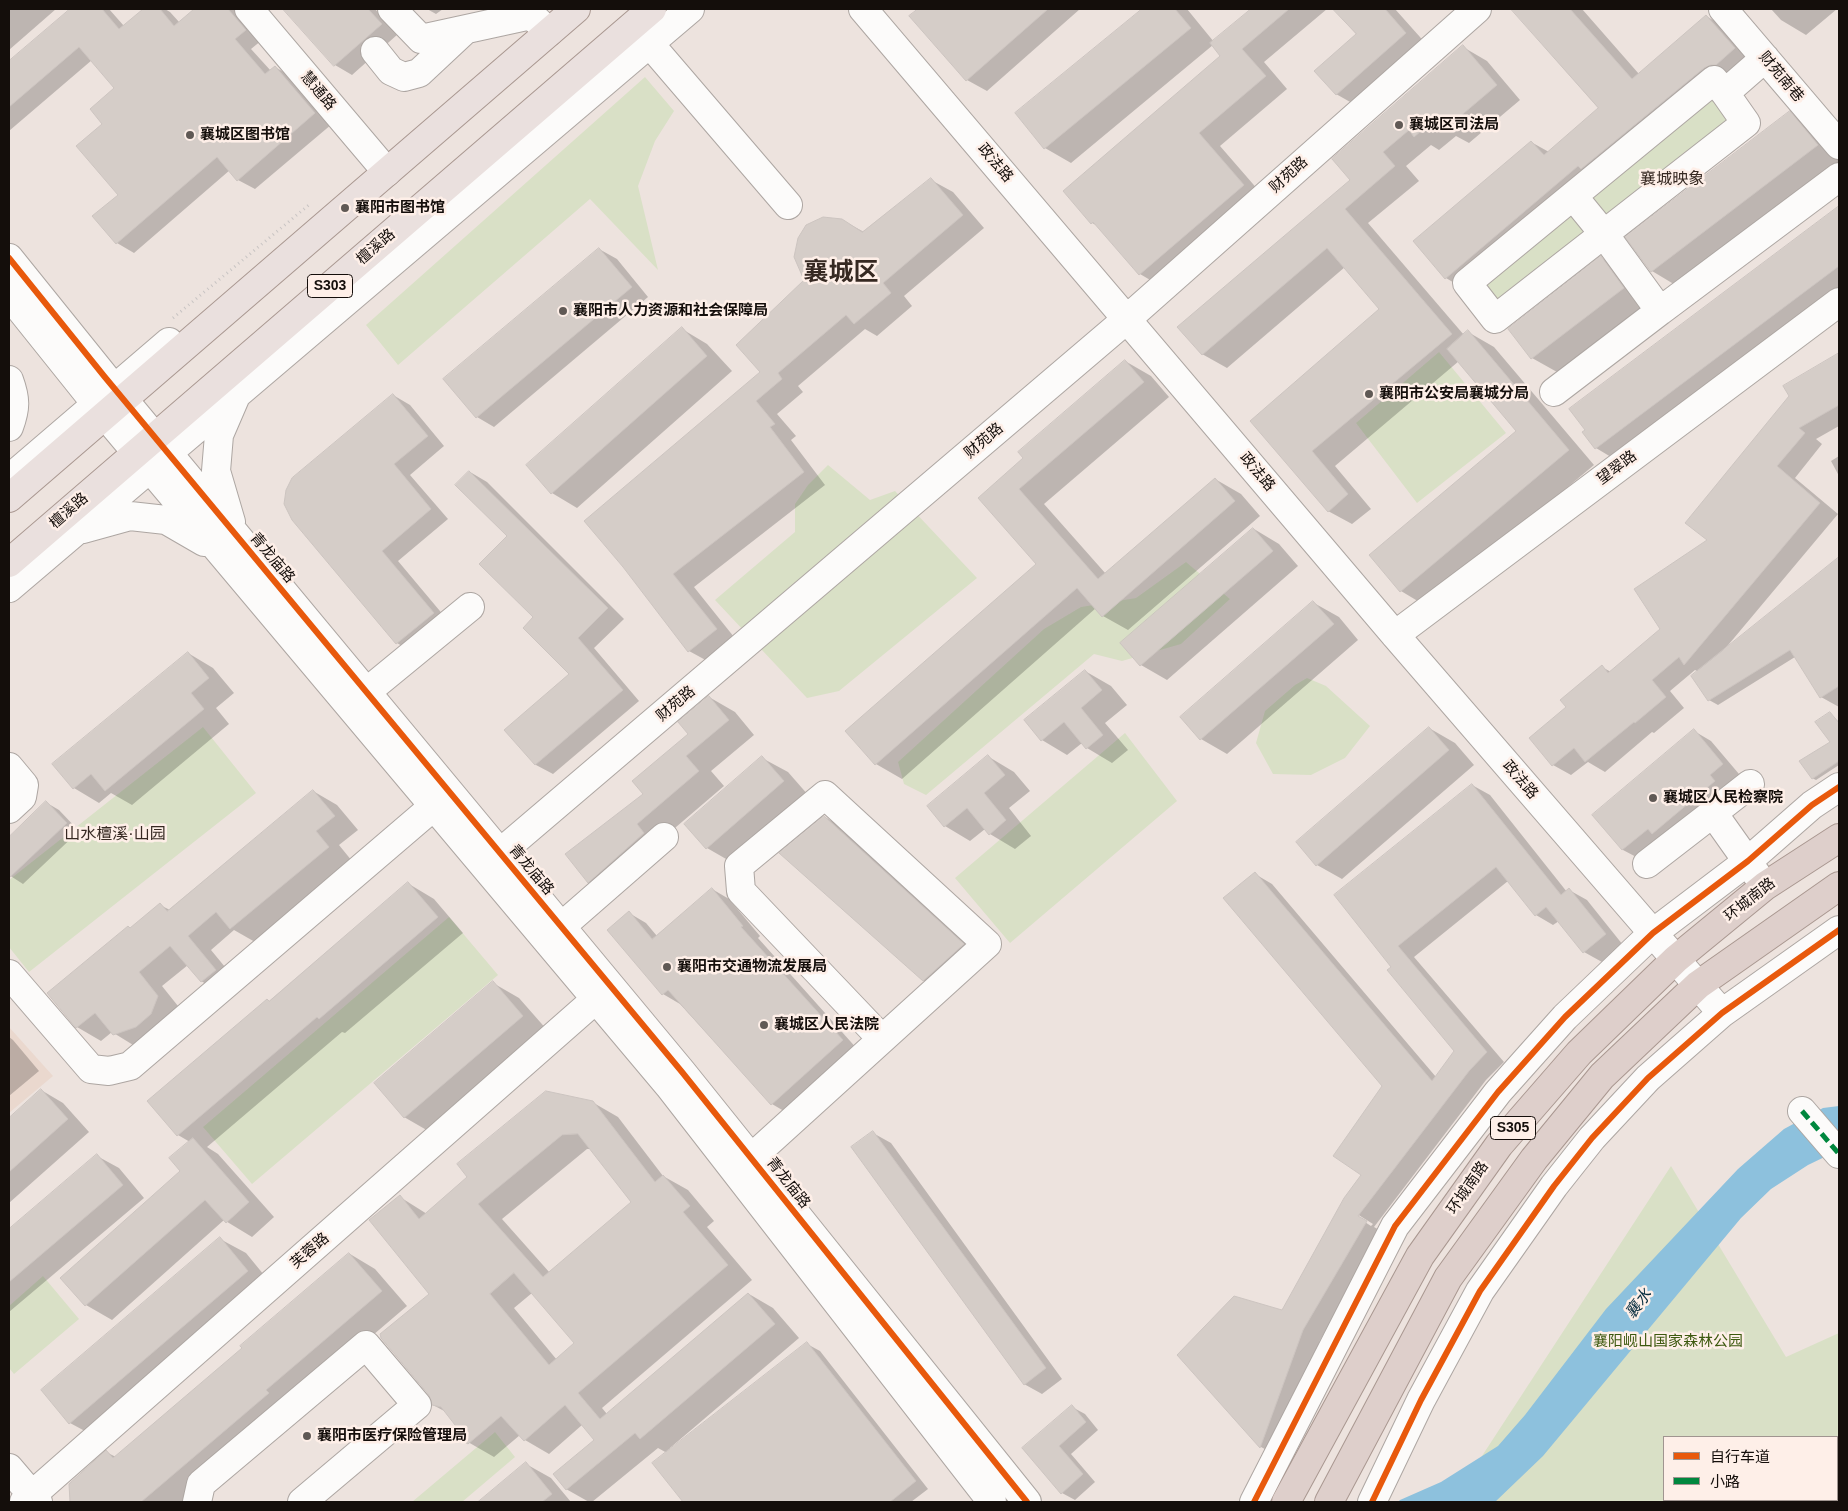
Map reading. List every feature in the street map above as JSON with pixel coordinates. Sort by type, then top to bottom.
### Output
[{"type":"highway","name":"环城南路","points":[[1286,1502],[1420,1256],[1498,1145],[1579,1053],[1676,959],[1765,886],[1839,838]]},
{"type":"highway","name":"S305","points":[[1329,1502],[1454,1270],[1534,1159],[1602,1076],[1698,985],[1839,886]]},
{"type":"main road","points":[[9,498],[110,402],[382,167],[542,18],[576,9]]},
{"type":"main road","name":"檀溪路","points":[[9,563],[152,452],[652,9]]},
{"type":"street","name":"慧通路","points":[[249,9],[382,167]]},
{"type":"street","points":[[392,9],[421,39],[542,18]]},
{"type":"street","points":[[9,588],[74,532],[152,452],[238,392],[690,9]]},
{"type":"street","name":"政法路","points":[[864,9],[1395,635],[1722,1013]]},
{"type":"street","name":"财苑路","points":[[493,860],[1127,320],[1477,9]]},
{"type":"street","name":"财苑南巷","points":[[1723,9],[1839,145]]},
{"type":"street","points":[[375,51],[391,71],[404,77],[419,73],[465,30]]},
{"type":"street","points":[[649,43],[788,205]]},
{"type":"street","points":[[1725,93],[1765,58]]},
{"type":"street","points":[[1714,80],[1725,93],[1746,123],[1495,319],[1467,283],[1714,80]]},
{"type":"street","points":[[1554,392],[1839,178]]},
{"type":"street","points":[[1573,196],[1604,234],[1660,311]]},
{"type":"street","name":"青龙庙路","points":[[9,258],[110,402]]},
{"type":"street","name":"青龙庙路","points":[[9,295],[110,402],[554,933],[744,1165],[1027,1502]]},
{"type":"street","name":"望翠路","points":[[1395,635],[1839,302]]},
{"type":"street","points":[[9,380],[15,395],[13,414],[9,427]]},
{"type":"street","points":[[74,532],[130,516],[166,520],[227,542],[216,471],[219,435],[238,392]]},
{"type":"street","points":[[9,479],[110,402]]},
{"type":"street","points":[[358,699],[470,607]]},
{"type":"street","name":"青龙庙路","points":[[358,699],[434,806],[493,860]]},
{"type":"street","points":[[9,767],[24,785],[22,797],[9,809]]},
{"type":"street","points":[[1647,864],[1750,784]]},
{"type":"street","points":[[1254,1502],[1395,1226],[1498,1092],[1565,1017],[1653,933],[1748,861],[1812,804],[1839,787]]},
{"type":"street","points":[[744,1165],[987,944],[825,795],[739,866],[741,892],[882,1039]]},
{"type":"street","points":[[9,974],[91,1069],[109,1071],[130,1066],[434,806]]},
{"type":"street","points":[[1713,812],[1765,886]]},
{"type":"street","points":[[554,933],[664,837]]},
{"type":"street","points":[[1372,1502],[1421,1400],[1480,1292],[1554,1186],[1592,1138],[1648,1078],[1722,1013],[1839,930]]},
{"type":"street","name":"青龙庙路","points":[[554,933],[596,1000],[669,1086],[744,1165],[992,1502]]},
{"type":"street","name":"芙蓉路","points":[[31,1500],[596,1000]]},
{"type":"street","points":[[1802,1111],[1839,1154]]},
{"type":"street","points":[[197,1502],[201,1484],[366,1345],[417,1406],[302,1502]]},
{"type":"street","points":[[9,1468],[31,1500]]},
{"type":"path","points":[[171,319],[313,202]]},
{"type":"shaded area","points":[[9,1027],[53,1076],[9,1113]]},
{"type":"green space","points":[[645,77],[674,111],[655,141],[638,186],[658,270],[590,199],[398,365],[366,325]]},
{"type":"green space","points":[[1714,80],[1741,126],[1495,319],[1467,283]]},
{"type":"green space","points":[[1439,352],[1506,433],[1417,503],[1356,423]]},
{"type":"green space","points":[[828,465],[870,500],[895,491],[977,578],[839,691],[807,698],[715,600],[795,532],[795,504],[808,485]]},
{"type":"green space","points":[[1186,562],[1230,599],[1181,644],[1122,661],[1094,654],[926,795],[904,784],[898,762],[1044,629],[1081,607],[1136,598]]},
{"type":"green space","points":[[1307,678],[1326,686],[1370,726],[1345,758],[1311,775],[1273,774],[1256,743],[1265,711],[1295,685]]},
{"type":"green space","points":[[203,727],[256,793],[29,972],[9,947],[9,880]]},
{"type":"green space","points":[[1125,733],[1177,801],[1010,943],[955,878]]},
{"type":"green space","points":[[449,917],[498,975],[252,1184],[203,1127]]},
{"type":"green space","name":"襄阳岘山国家森林公园","points":[[1671,1166],[1786,1357],[1839,1333],[1839,1502],[1452,1502]]},
{"type":"green space","points":[[43,1276],[79,1319],[14,1374],[9,1368],[9,1306]]},
{"type":"green space","points":[[495,1432],[515,1457],[462,1502],[412,1502]]},
{"type":"water","name":"襄水","points":[[1839,1106],[1839,1150],[1808,1165],[1771,1189],[1741,1218],[1543,1456],[1495,1502],[1398,1502],[1441,1482],[1498,1446],[1525,1415],[1606,1309],[1738,1169],[1784,1129],[1823,1108]]},
{"type":"building","name":"襄城区图书馆","points":[[70,9],[102,9],[119,29],[143,9],[160,9],[174,26],[194,9],[228,9],[246,30],[235,39],[265,74],[275,66],[315,113],[237,181],[217,157],[116,244],[92,216],[118,195],[76,146],[102,124],[90,109],[114,88],[79,47],[9,107],[9,61]]},
{"type":"building","points":[[283,9],[368,9],[382,24],[334,66]]},
{"type":"building","points":[[918,9],[1048,9],[966,81],[909,16]]},
{"type":"building","points":[[1142,9],[1175,9],[1191,28],[1044,149],[1015,113]]},
{"type":"building","points":[[1251,9],[1289,9],[1242,49],[1266,76],[1199,133],[1244,185],[1139,275],[1063,191],[1220,56],[1210,43]]},
{"type":"building","points":[[1333,9],[1385,9],[1406,33],[1336,95],[1314,71],[1356,34]]},
{"type":"building","points":[[1511,9],[1570,9],[1632,79],[1706,15],[1735,48],[1716,65],[1704,68],[1581,169],[1578,166],[1445,279],[1413,241],[1531,141],[1544,155],[1598,108]]},
{"type":"building","points":[[1463,45],[1497,85],[1444,130],[1435,119],[1414,137],[1409,130],[1383,152],[1395,166],[1345,209],[1452,334],[1312,451],[1348,494],[1328,512],[1250,421],[1379,309],[1327,248],[1202,355],[1177,327],[1350,180],[1332,159]]},
{"type":"building","points":[[1790,111],[1818,145],[1651,272],[1625,237]]},
{"type":"building","points":[[931,178],[963,215],[883,283],[891,293],[854,324],[846,315],[778,373],[782,379],[756,401],[775,424],[770,427],[804,472],[673,574],[717,629],[688,652],[623,567],[584,521],[760,372],[736,345],[804,280],[794,257],[798,238],[806,225],[823,217],[842,219],[862,232]]},
{"type":"building","points":[[1839,206],[1839,266],[1595,449],[1582,432],[1585,430],[1569,409]]},
{"type":"building","name":"襄阳市人力资源和社会保障局","points":[[599,248],[632,287],[476,418],[443,379]]},
{"type":"building","points":[[1601,256],[1624,288],[1531,359],[1508,329]]},
{"type":"building","points":[[682,327],[707,356],[551,494],[526,465]]},
{"type":"building","points":[[1468,330],[1569,450],[1400,592],[1369,555],[1516,431],[1447,349]]},
{"type":"building","points":[[1839,353],[1839,405],[1799,428],[1805,433],[1777,466],[1820,503],[1684,665],[1679,657],[1652,680],[1666,697],[1585,762],[1574,748],[1552,766],[1529,738],[1566,707],[1560,700],[1602,665],[1608,673],[1660,629],[1634,589],[1707,540],[1685,523],[1789,396],[1783,386]]},
{"type":"building","points":[[1125,360],[1144,382],[1019,489],[1098,579],[1215,478],[1235,501],[1102,617],[1077,588],[875,765],[845,731],[1036,564],[978,498],[1023,458],[1018,452]]},
{"type":"building","points":[[393,394],[428,436],[394,464],[431,509],[382,551],[434,613],[396,644],[292,520],[284,504],[286,490],[292,478]]},
{"type":"building","points":[[469,471],[608,608],[578,638],[623,690],[535,765],[504,730],[569,674],[523,628],[533,617],[479,564],[507,536],[455,485]]},
{"type":"building","points":[[1253,528],[1273,551],[1140,666],[1120,643]]},
{"type":"building","points":[[1839,557],[1839,686],[1820,698],[1790,650],[1708,701],[1691,676]]},
{"type":"building","points":[[1313,601],[1334,624],[1200,740],[1180,717]]},
{"type":"building","points":[[188,652],[209,678],[191,693],[204,709],[105,791],[91,774],[73,789],[52,764]]},
{"type":"building","points":[[1085,670],[1102,690],[1081,708],[1103,735],[1086,749],[1064,722],[1041,741],[1024,720]]},
{"type":"building","points":[[709,696],[729,720],[686,756],[699,771],[637,824],[644,833],[588,883],[565,854],[643,794],[632,781],[688,734],[678,722]]},
{"type":"building","points":[[1830,712],[1839,723],[1839,761],[1812,779],[1799,761],[1830,742],[1815,722]]},
{"type":"building","points":[[1429,727],[1449,750],[1316,866],[1296,842]]},
{"type":"building","name":"襄城区人民检察院","points":[[1694,729],[1723,764],[1710,775],[1715,781],[1652,834],[1648,829],[1622,850],[1592,815]]},
{"type":"building","points":[[988,755],[1005,775],[984,793],[1006,820],[989,835],[967,808],[944,827],[927,806]]},
{"type":"building","points":[[762,756],[784,781],[706,849],[684,824]]},
{"type":"building","points":[[1472,784],[1561,895],[1569,888],[1606,934],[1583,953],[1546,907],[1535,916],[1496,867],[1398,946],[1487,1052],[1469,1071],[1358,1216],[1367,1221],[1303,1330],[1260,1448],[1177,1355],[1234,1296],[1282,1310],[1344,1198],[1361,1175],[1333,1156],[1382,1086],[1223,898],[1255,872],[1432,1081],[1454,1051],[1387,970],[1391,967],[1334,895]]},
{"type":"building","points":[[313,790],[335,816],[316,831],[329,847],[230,929],[216,912],[188,936],[216,970],[201,982],[170,946],[139,972],[158,996],[151,1014],[136,1027],[113,1035],[95,1013],[76,1028],[47,993],[128,926],[130,928],[160,903],[167,911]]},
{"type":"building","points":[[46,801],[67,823],[9,878],[9,837]]},
{"type":"building","points":[[824,816],[964,944],[923,981],[779,853]]},
{"type":"building","points":[[408,882],[438,917],[319,1019],[317,1017],[177,1136],[147,1101],[267,999],[269,1001]]},
{"type":"building","points":[[712,888],[743,926],[741,927],[843,1040],[771,1105],[668,990],[662,995],[607,930],[629,911],[652,939]]},
{"type":"building","points":[[493,981],[523,1016],[404,1118],[374,1083]]},
{"type":"building","points":[[41,1089],[68,1119],[9,1172],[9,1118]]},
{"type":"building","points":[[546,1091],[593,1101],[655,1182],[663,1175],[690,1206],[683,1212],[728,1265],[578,1393],[600,1419],[748,1293],[775,1324],[640,1439],[635,1433],[566,1490],[553,1474],[594,1440],[565,1405],[524,1441],[501,1416],[468,1444],[460,1439],[455,1425],[441,1407],[432,1405],[429,1395],[381,1338],[380,1334],[429,1294],[369,1220],[400,1195],[419,1219],[467,1177],[457,1164]],"holes":[[[578,1134],[631,1202],[543,1277],[478,1204],[562,1135]],[[514,1273],[574,1343],[549,1365],[490,1294]]]},
{"type":"building","points":[[873,1131],[1046,1368],[1024,1385],[851,1147]]},
{"type":"building","points":[[193,1138],[249,1202],[226,1223],[205,1200],[85,1306],[60,1278],[180,1171],[169,1158]]},
{"type":"building","points":[[97,1154],[123,1185],[9,1282],[9,1229]]},
{"type":"building","points":[[220,1237],[248,1271],[69,1424],[41,1390]]},
{"type":"building","points":[[349,1253],[382,1291],[266,1390],[269,1393],[141,1502],[70,1502],[69,1484],[106,1450],[113,1458],[242,1348],[240,1346]]},
{"type":"building","points":[[807,1342],[916,1481],[890,1502],[683,1502],[652,1463]]},
{"type":"building","points":[[1072,1405],[1086,1422],[1059,1446],[1083,1474],[1061,1494],[1022,1448]]},
{"type":"building","points":[[526,1462],[552,1494],[542,1502],[478,1502]]},
{"type":"marked path","points":[[1802,1111],[1839,1154]]},
{"type":"cycle path","points":[[9,258],[104,376],[682,1072],[1027,1502]]},
{"type":"cycle path","points":[[1254,1502],[1395,1226],[1498,1092],[1565,1017],[1653,933],[1748,861],[1812,805],[1839,787]]},
{"type":"cycle path","points":[[1372,1502],[1421,1400],[1480,1291],[1554,1186],[1592,1138],[1648,1078],[1722,1013],[1839,930]]},
{"type":"place","name":"襄城区司法局","points":[[1399,125]]},
{"type":"place","name":"襄城区图书馆","points":[[190,135]]},
{"type":"place","name":"襄阳市图书馆","points":[[345,208]]},
{"type":"place","name":"襄阳市人力资源和社会保障局","points":[[563,311]]},
{"type":"place","name":"襄阳市公安局襄城分局","points":[[1369,394]]},
{"type":"place","name":"襄城区人民检察院","points":[[1653,798]]},
{"type":"place","name":"襄阳市交通物流发展局","points":[[667,967]]},
{"type":"place","name":"襄城区人民法院","points":[[764,1025]]},
{"type":"place","name":"襄阳市医疗保险管理局","points":[[307,1436]]},
{"type":"district","name":"襄城映象","points":[[1672,180]]},
{"type":"district","name":"襄城区","points":[[841,273]]},
{"type":"district","name":"山水檀溪·山园","points":[[115,835]]}]
